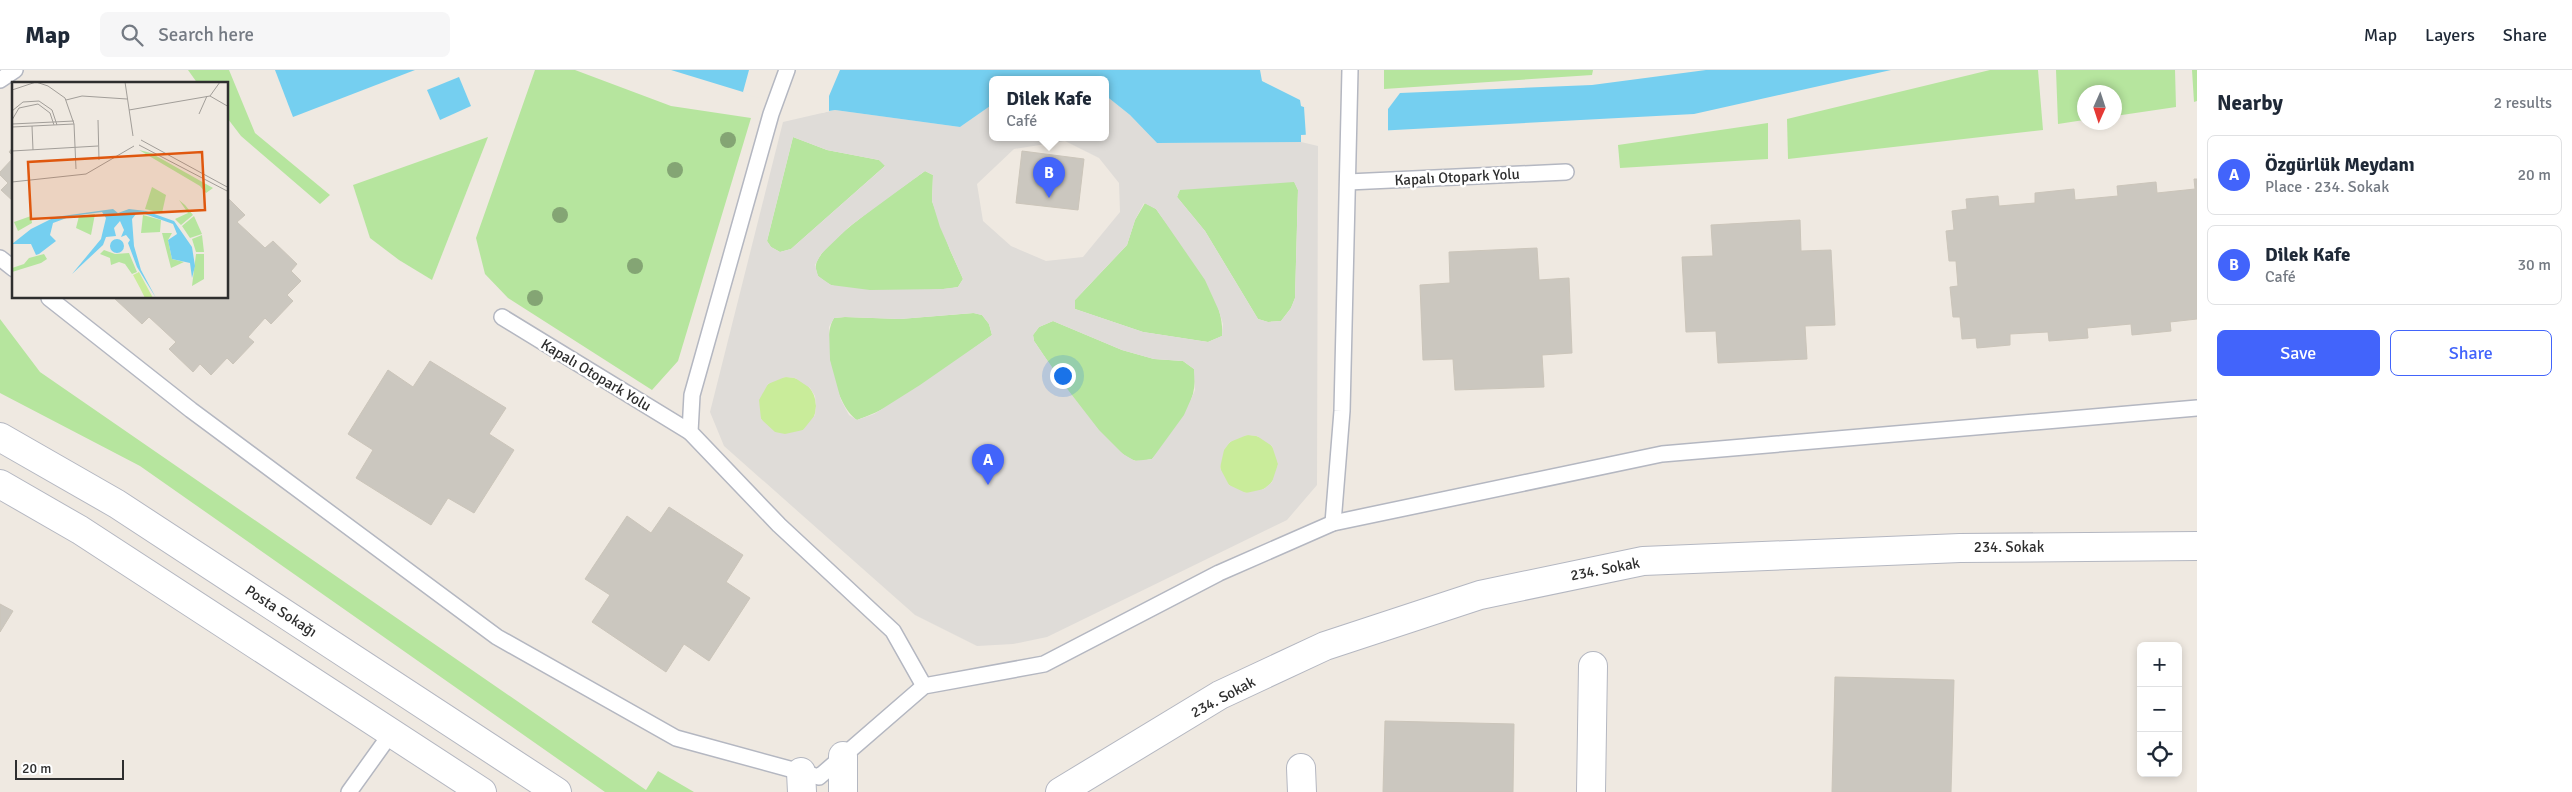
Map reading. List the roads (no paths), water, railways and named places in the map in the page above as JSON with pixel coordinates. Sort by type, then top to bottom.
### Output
[{"type":"street","name":"Posta Sokağı","points":[[0,437],[117,504],[557,792]]},
{"type":"street","points":[[0,484],[80,530],[482,792]]},
{"type":"street","name":"234. Sokak","points":[[1060,792],[1220,695],[1298,658],[1325,646],[1480,595],[1643,561],[1960,548],[2197,546]]},
{"type":"street","points":[[1591,792],[1593,666]]},
{"type":"street","points":[[842,792],[843,756]]},
{"type":"lane","points":[[0,80],[15,70]]},
{"type":"lane","points":[[690,432],[692,395],[772,111],[787,70]]},
{"type":"lane","points":[[1333,523],[1342,411],[1350,70]]},
{"type":"lane","name":"Kapalı Otopark Yolu","points":[[1348,182],[1566,172]]},
{"type":"lane","points":[[0,258],[12,267]]},
{"type":"lane","points":[[50,299],[191,410],[497,637],[676,738],[802,782],[819,777],[924,686],[1044,664],[1219,573],[1333,523],[1662,454],[2197,408]]},
{"type":"lane","name":"Kapalı Otopark Yolu","points":[[502,317],[690,432],[779,524],[893,631],[924,686]]},
{"type":"lane","points":[[349,792],[392,732]]},
{"type":"water","points":[[275,70],[415,70],[293,117]]},
{"type":"water","points":[[671,70],[1260,70],[1262,81],[1300,100],[1301,106],[1309,109],[1388,109],[1400,93],[1592,85],[1706,70],[1891,70],[1694,114],[1301,135],[1301,142],[1157,143],[1130,115],[1109,98],[1109,76],[989,76],[989,107],[960,127],[835,110],[829,111],[743,92]]},
{"type":"water","points":[[459,77],[471,106],[440,120],[427,90]]},
{"type":"place","name":"Dilek Kafe","points":[[1049,198]]},
{"type":"place","name":"Özgürlük Meydanı","points":[[988,485]]}]
